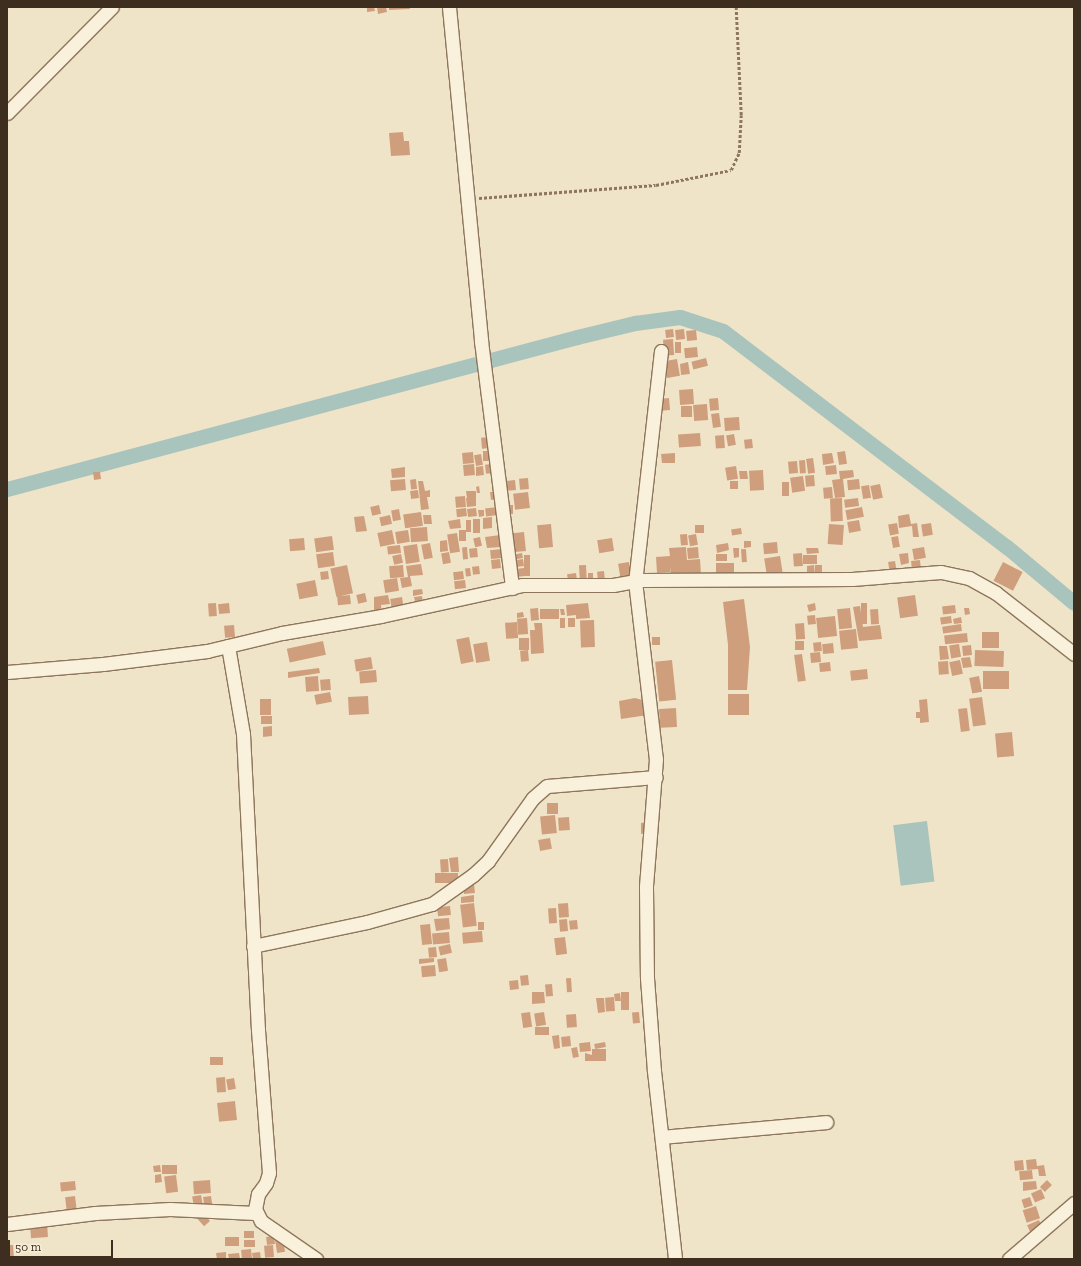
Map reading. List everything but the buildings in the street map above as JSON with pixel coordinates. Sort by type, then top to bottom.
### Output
[{"type":"street","points":[[7,113],[112,7]]},
{"type":"street","points":[[449,7],[482,341],[512,588]]},
{"type":"street","points":[[661,350],[634,581],[650,698],[656,777],[646,907],[649,1013],[675,1259]]},
{"type":"street","points":[[7,672],[119,663],[182,655],[282,633],[382,616],[512,588],[549,584],[613,585],[634,581],[852,579],[948,572],[969,578],[996,593],[1074,654]]},
{"type":"street","points":[[228,646],[243,734],[253,946],[269,1173],[266,1183],[258,1194],[255,1213],[261,1221],[316,1259]]},
{"type":"street","points":[[253,946],[367,922],[432,904],[473,875],[488,861],[533,798],[547,786],[656,777]]},
{"type":"street","points":[[662,1137],[826,1122]]},
{"type":"street","points":[[1009,1259],[1074,1203]]},
{"type":"street","points":[[7,1224],[95,1213],[170,1208],[255,1213]]},
{"type":"path","points":[[469,198],[649,186],[731,170],[737,161],[739,153],[741,115],[736,7]]},
{"type":"water","points":[[927,821],[934,882],[901,886],[893,825]]},
{"type":"waterway","points":[[7,489],[577,337],[635,323],[680,317],[723,331],[1007,547],[1074,603]]}]
